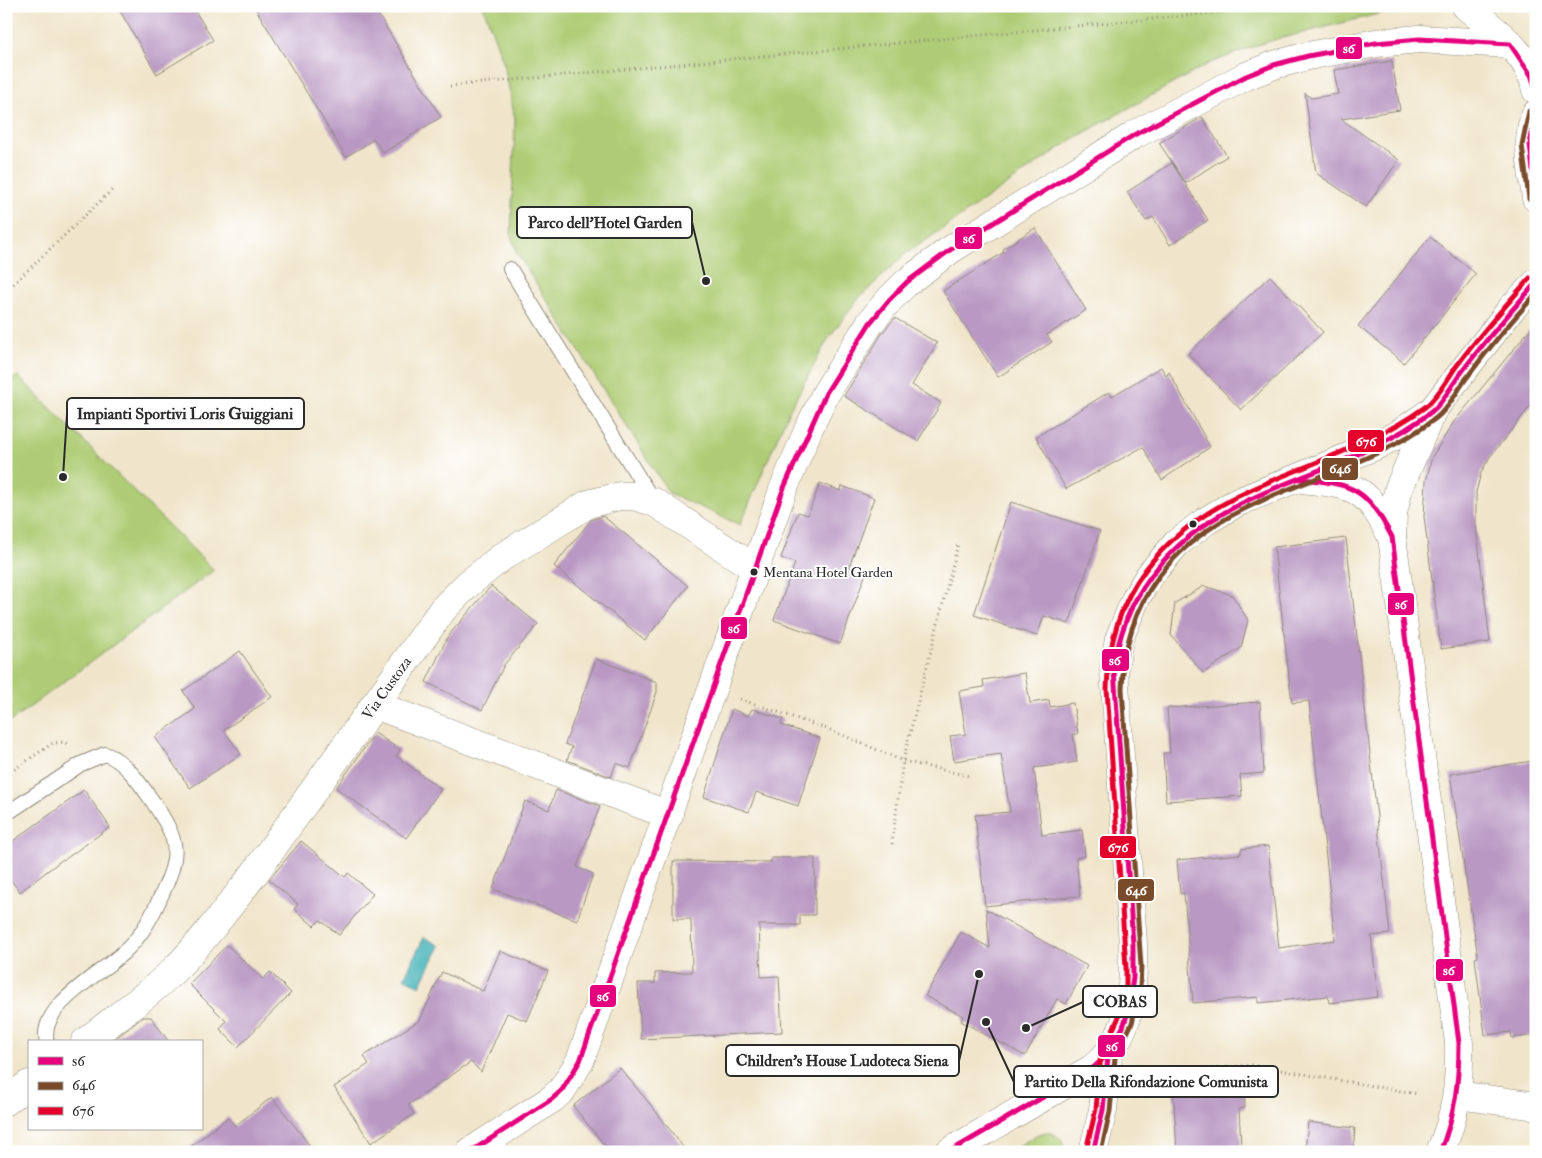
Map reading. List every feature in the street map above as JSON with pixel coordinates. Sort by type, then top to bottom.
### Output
[{"type":"street","points":[[1466,6],[1510,44],[1531,75],[1536,90]]},
{"type":"street","points":[[470,1152],[552,1099],[572,1076],[580,1061],[783,490],[826,393],[852,350],[882,308],[907,282],[934,262],[1134,135],[1217,89],[1274,64],[1376,43],[1419,39],[1510,44]]},
{"type":"street","points":[[1536,114],[1530,129],[1536,198]]},
{"type":"street","points":[[1440,1152],[1452,1123],[1458,1095],[1460,1064],[1457,1022],[1392,537],[1393,513],[1399,488],[1432,411],[1512,308],[1536,283]]},
{"type":"street","points":[[949,1152],[1093,1068],[1108,1056],[1118,1040],[1126,1021],[1133,987],[1134,967],[1114,688],[1115,655],[1130,610],[1148,576],[1177,543],[1206,521],[1236,503],[1300,479],[1375,446],[1399,434],[1432,411]]},
{"type":"street","points":[[1300,479],[1337,483],[1349,486],[1360,492],[1375,507],[1392,537]]},
{"type":"street","name":"Via Custoza","points":[[88,1040],[154,989],[176,968],[254,874],[443,609],[468,584],[502,557],[567,516],[600,499],[626,496],[654,502],[756,569]]},
{"type":"street","points":[[375,705],[669,814]]},
{"type":"street","points":[[1093,1152],[1103,1110],[1108,1056]]},
{"type":"street","points":[[6,1101],[28,1085]]},
{"type":"street","points":[[1458,1095],[1536,1106]]},
{"type":"lane","points":[[510,269],[654,502]]},
{"type":"lane","points":[[6,814],[81,764],[105,754],[122,763],[162,816],[173,842],[174,866],[157,905],[142,932],[126,951],[58,1005],[47,1025],[47,1040]]},
{"type":"path","points":[[450,86],[1285,6]]},
{"type":"path","points":[[6,291],[113,189]]},
{"type":"path","points":[[892,844],[903,761],[958,544]]},
{"type":"path","points":[[712,690],[833,731],[903,761],[969,776]]},
{"type":"path","points":[[6,775],[39,752],[61,741],[67,743],[81,764]]},
{"type":"path","points":[[1135,1075],[1252,1065],[1418,1094]]},
{"type":"green space","points":[[483,6],[1402,6],[1402,8],[1266,42],[1210,63],[1073,139],[903,256],[858,299],[828,339],[788,413],[740,525],[669,493],[517,253],[511,235],[515,119],[504,64]]},
{"type":"green space","points":[[18,376],[214,570],[6,725],[6,383]]},
{"type":"green space","points":[[1047,1132],[1060,1139],[1065,1152],[1009,1152],[1038,1134]]},
{"type":"water","points":[[424,937],[440,946],[420,986],[404,978]]},
{"type":"building","points":[[117,6],[192,6],[213,40],[157,74]]},
{"type":"building","points":[[254,6],[373,6],[441,117],[383,153],[374,139],[346,157]]},
{"type":"building","points":[[1392,61],[1400,110],[1341,119],[1399,160],[1366,207],[1316,173],[1305,93],[1311,98],[1338,94],[1334,70]]},
{"type":"building","points":[[1202,117],[1227,156],[1186,183],[1159,143]]},
{"type":"building","points":[[1172,163],[1208,220],[1170,245],[1153,217],[1146,221],[1127,192]]},
{"type":"building","points":[[1035,228],[1086,310],[1047,335],[1052,342],[998,377],[943,291],[1004,252],[1003,249]]},
{"type":"building","points":[[1430,237],[1476,274],[1404,363],[1358,326]]},
{"type":"building","points":[[1270,276],[1323,332],[1241,410],[1188,354]]},
{"type":"building","points":[[895,318],[937,343],[912,385],[941,403],[918,441],[844,396],[883,332]]},
{"type":"building","points":[[1536,322],[1536,399],[1489,458],[1481,473],[1476,492],[1476,525],[1490,642],[1441,649],[1424,517],[1426,481],[1432,457],[1453,423]]},
{"type":"building","points":[[1161,367],[1166,376],[1169,372],[1210,447],[1162,480],[1143,447],[1066,489],[1036,437],[1109,392],[1112,396]]},
{"type":"building","points":[[820,483],[841,491],[842,486],[874,498],[849,567],[866,573],[840,644],[774,620],[795,563],[781,558],[798,512],[808,515]]},
{"type":"building","points":[[1011,502],[1100,531],[1069,624],[1044,616],[1037,636],[974,615]]},
{"type":"building","points":[[603,516],[688,586],[645,640],[554,566],[591,520]]},
{"type":"building","points":[[1346,538],[1390,934],[1371,936],[1378,997],[1329,1003],[1328,996],[1258,1003],[1258,997],[1193,1003],[1184,893],[1180,894],[1177,860],[1241,854],[1241,849],[1268,846],[1279,948],[1335,940],[1309,701],[1292,703],[1274,547]]},
{"type":"building","points":[[491,586],[538,624],[504,665],[482,710],[426,682],[448,636]]},
{"type":"building","points":[[1204,586],[1232,595],[1248,620],[1241,648],[1203,673],[1171,635],[1175,603]]},
{"type":"building","points":[[240,651],[272,697],[224,730],[241,754],[190,788],[155,737],[195,709],[183,691]]},
{"type":"building","points":[[596,659],[657,682],[657,692],[630,768],[616,763],[611,777],[567,760],[572,747],[565,744]]},
{"type":"building","points":[[1025,673],[1030,703],[1049,700],[1050,707],[1073,703],[1078,734],[1073,734],[1077,762],[1034,768],[1042,835],[1082,830],[1085,856],[1076,858],[1080,896],[985,906],[975,815],[1010,812],[1001,754],[954,761],[950,736],[966,734],[959,691],[984,687],[983,680]]},
{"type":"building","points":[[1260,702],[1264,773],[1240,775],[1242,796],[1166,801],[1163,753],[1170,753],[1167,708]]},
{"type":"building","points":[[732,709],[748,716],[752,709],[783,719],[781,725],[820,738],[798,806],[756,792],[749,812],[704,797]]},
{"type":"building","points":[[375,733],[400,750],[396,756],[441,789],[406,838],[336,788]]},
{"type":"building","points":[[1532,761],[1536,787],[1536,1035],[1512,1038],[1511,1032],[1485,1035],[1475,958],[1478,957],[1450,774]]},
{"type":"building","points":[[84,790],[110,827],[63,859],[20,892],[6,874],[6,846]]},
{"type":"building","points":[[556,790],[600,806],[577,867],[593,874],[577,920],[493,889],[525,801],[549,810]]},
{"type":"building","points":[[301,841],[345,877],[348,873],[373,894],[339,935],[320,920],[314,926],[294,909],[298,904],[269,880]]},
{"type":"building","points":[[771,858],[815,858],[815,915],[800,915],[800,925],[759,925],[761,977],[779,976],[782,1032],[641,1039],[638,983],[655,983],[655,973],[692,972],[691,919],[673,919],[673,861],[771,862]]},
{"type":"building","points":[[986,909],[1087,966],[1066,1004],[1057,999],[1025,1056],[961,1021],[963,1016],[925,996],[961,932],[990,948]]},
{"type":"building","points":[[227,945],[263,979],[270,972],[291,993],[238,1047],[220,1029],[226,1021],[189,984]]},
{"type":"building","points":[[500,951],[548,971],[527,1021],[507,1013],[481,1072],[471,1062],[408,1105],[414,1114],[371,1143],[334,1087],[369,1064],[364,1056],[420,1020],[442,972],[483,991]]},
{"type":"building","points":[[143,1017],[151,1017],[168,1040],[114,1040]]},
{"type":"building","points":[[620,1068],[687,1152],[610,1152],[573,1106]]},
{"type":"building","points":[[1244,1083],[1245,1108],[1239,1109],[1241,1145],[1215,1146],[1215,1152],[1177,1152],[1173,1087]]},
{"type":"building","points":[[272,1097],[315,1152],[184,1152],[228,1117],[235,1126]]},
{"type":"building","points":[[1308,1122],[1355,1128],[1353,1152],[1305,1152]]},
{"type":"transit line","name":"s6","points":[[470,1152],[552,1099],[562,1090],[580,1061],[783,490],[826,393],[870,323],[907,282],[950,250],[1134,135],[1246,76],[1274,65],[1308,56],[1376,43],[1419,39],[1510,44],[1531,75],[1536,89]]},
{"type":"transit line","name":"646","points":[[1529,111],[1522,145],[1529,199]]},
{"type":"transit line","name":"s6","points":[[1536,115],[1530,144],[1536,196]]},
{"type":"transit line","name":"676","points":[[1086,1150],[1096,1109],[1101,1054],[1118,1019],[1126,986],[1107,689],[1113,641],[1122,611],[1129,596],[1146,569],[1174,538],[1206,514],[1241,494],[1354,447],[1391,429],[1425,407],[1438,394],[1455,368],[1530,278]]},
{"type":"transit line","name":"s6","points":[[949,1152],[1093,1068],[1106,1056],[1123,1027],[1128,1012],[1133,978],[1133,944],[1114,670],[1126,620],[1151,576],[1180,545],[1212,520],[1284,484],[1360,453],[1396,435],[1431,412],[1444,399],[1461,373],[1536,283]]},
{"type":"transit line","name":"646","points":[[1101,1152],[1110,1111],[1115,1058],[1132,1023],[1140,988],[1141,966],[1122,689],[1128,644],[1143,602],[1159,576],[1187,546],[1219,523],[1254,504],[1366,458],[1402,440],[1436,418],[1449,404],[1492,345],[1536,294]]},
{"type":"transit line","name":"s6","points":[[1300,479],[1334,483],[1366,498],[1392,537],[1459,1043],[1453,1112],[1440,1152]]},
{"type":"transit line","name":"s6","points":[[1093,1152],[1103,1110],[1108,1056]]},
{"type":"place","name":"Parco dell'Hotel Garden","points":[[706,281]]},
{"type":"place","name":"Impianti Sportivi Loris Guiggiani","points":[[63,477]]},
{"type":"place","name":"Mentana Hotel Garden","points":[[754,572]]},
{"type":"place","name":"Children's House Ludoteca Siena","points":[[979,974]]},
{"type":"place","name":"Partito Della Rifondazione Comunista","points":[[986,1022]]},
{"type":"place","name":"COBAS","points":[[1026,1028]]}]
